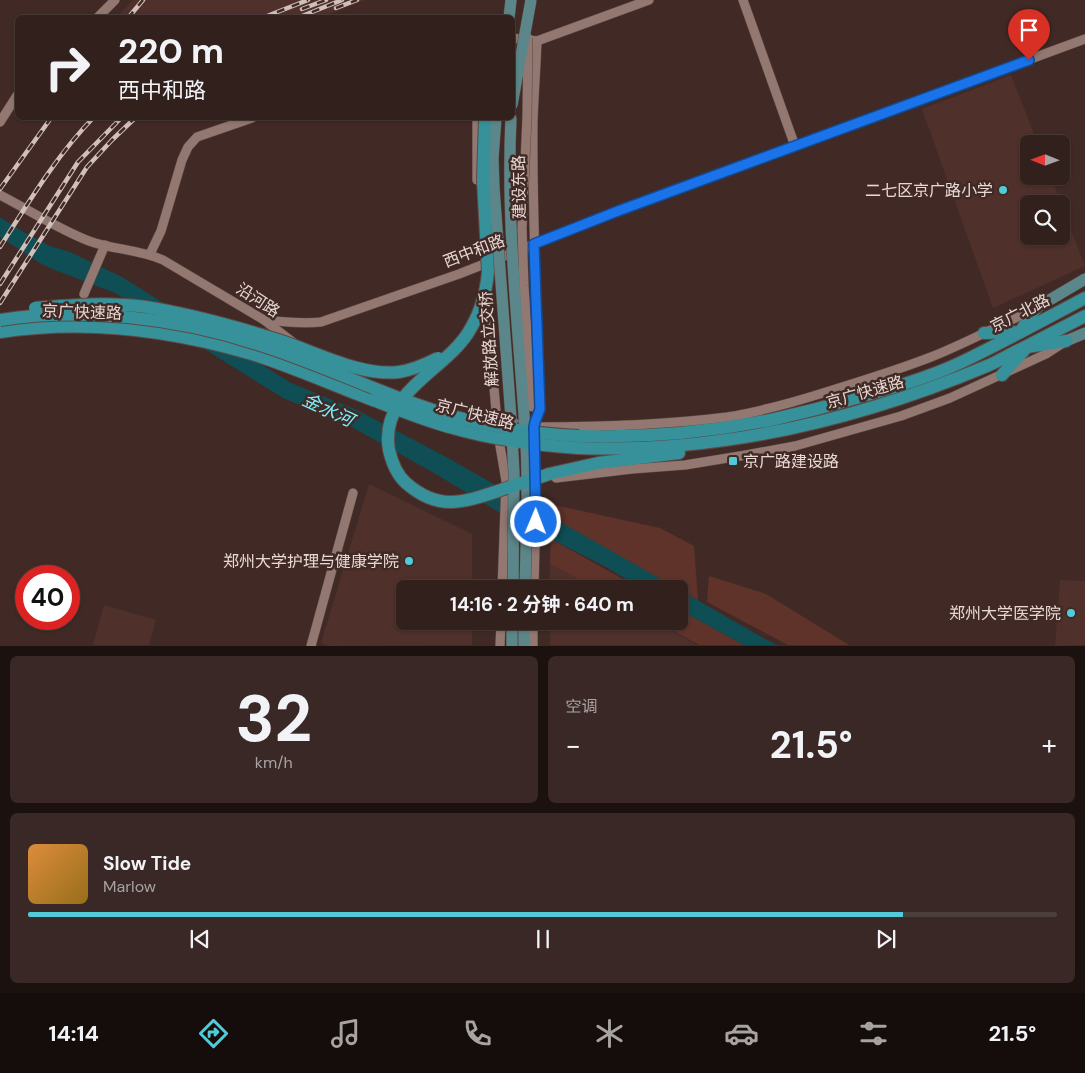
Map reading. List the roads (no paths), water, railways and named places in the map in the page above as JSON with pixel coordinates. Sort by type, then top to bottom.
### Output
[{"type":"highway","points":[[485,120],[483,180],[488,253],[486,286],[478,315],[468,333],[457,346],[411,388],[393,413],[388,429],[388,445],[392,463],[397,473],[405,482],[420,494],[441,502],[468,501],[549,474],[598,463],[709,449],[790,435],[813,429],[838,417]]},
{"type":"highway","name":"京广北路","points":[[970,358],[1085,298]]},
{"type":"highway","points":[[1,324],[20,309],[96,304],[146,307],[276,339],[341,363],[383,372],[398,372],[423,365],[457,346]]},
{"type":"highway","points":[[984,333],[1020,332],[1036,308]]},
{"type":"highway","name":"京广快速路","points":[[1,324],[27,316],[88,315],[187,326],[258,344],[456,417],[509,429],[579,436],[677,433],[774,419],[881,391],[924,377],[970,358]]},
{"type":"highway","name":"京广北路","points":[[975,370],[989,365],[1085,316]]},
{"type":"highway","name":"京广快速路","points":[[1,324],[28,328],[87,327],[118,329],[185,337],[254,355],[453,428],[507,440],[553,446],[603,448],[688,444],[768,432],[815,423],[906,397],[975,370]]},
{"type":"highway","points":[[1002,375],[1027,347],[1066,341]]},
{"type":"main road","points":[[510,15],[512,0]]},
{"type":"main road","points":[[515,89],[531,0]]},
{"type":"main road","name":"解放路立交桥","points":[[496,120],[494,188],[514,473],[513,580]]},
{"type":"main road","name":"解放路立交桥","points":[[511,120],[512,251],[525,429],[525,580]]},
{"type":"main road","points":[[1036,308],[1085,279]]},
{"type":"main road","points":[[1066,341],[1085,333]]},
{"type":"main road","points":[[512,630],[512,646]]},
{"type":"main road","points":[[524,630],[524,646]]},
{"type":"street","points":[[101,15],[115,0]]},
{"type":"street","points":[[515,38],[537,41],[649,0]]},
{"type":"street","points":[[743,0],[795,146]]},
{"type":"street","name":"建设东路","points":[[528,18],[527,117],[522,228],[532,407],[535,424],[534,580]]},
{"type":"street","name":"西中和路","points":[[264,320],[306,324],[321,322],[483,264],[618,211],[1085,39]]},
{"type":"street","name":"建设东路","points":[[535,424],[540,409],[534,244],[533,120],[537,41]]},
{"type":"street","points":[[0,122],[15,99]]},
{"type":"street","points":[[150,254],[188,147],[197,137],[246,120]]},
{"type":"street","points":[[477,120],[478,199],[483,264],[498,434],[506,483],[502,580]]},
{"type":"street","name":"沿河路","points":[[0,194],[89,241],[104,246],[150,254],[163,260],[264,320],[306,353],[361,388],[422,412],[498,434]]},
{"type":"street","points":[[84,294],[104,246]]},
{"type":"street","points":[[498,420],[581,427],[646,424],[728,416],[754,411],[797,401],[932,357],[1036,308]]},
{"type":"street","points":[[506,483],[685,465],[795,446],[901,416],[950,398],[1002,375]]},
{"type":"street","points":[[311,646],[353,493]]},
{"type":"street","points":[[500,646],[501,630]]},
{"type":"street","points":[[533,630],[533,646]]},
{"type":"water","name":"金水河","points":[[0,217],[50,246],[70,252],[122,277],[291,383],[357,410],[448,458],[662,580],[628,580],[502,514],[350,426],[283,398],[115,293],[50,268],[0,237]]},
{"type":"water","points":[[688,595],[777,645],[744,645],[688,614]]},
{"type":"railway","points":[[130,15],[143,0]]},
{"type":"railway","points":[[270,15],[308,0]]},
{"type":"railway","points":[[302,9],[326,0]]},
{"type":"railway","points":[[304,15],[342,0]]},
{"type":"railway","points":[[336,8],[357,0]]},
{"type":"railway","points":[[0,189],[50,120]]},
{"type":"railway","points":[[0,247],[55,163],[91,120]]},
{"type":"railway","points":[[0,284],[78,162],[119,120]]},
{"type":"railway","points":[[0,303],[87,167],[133,120]]},
{"type":"place","name":"二七区京广路小学","points":[[1003,190]]},
{"type":"place","name":"京广路建设路","points":[[733,461]]},
{"type":"place","name":"郑州大学护理与健康学院","points":[[409,561]]},
{"type":"place","name":"郑州大学医学院","points":[[1071,613]]}]
